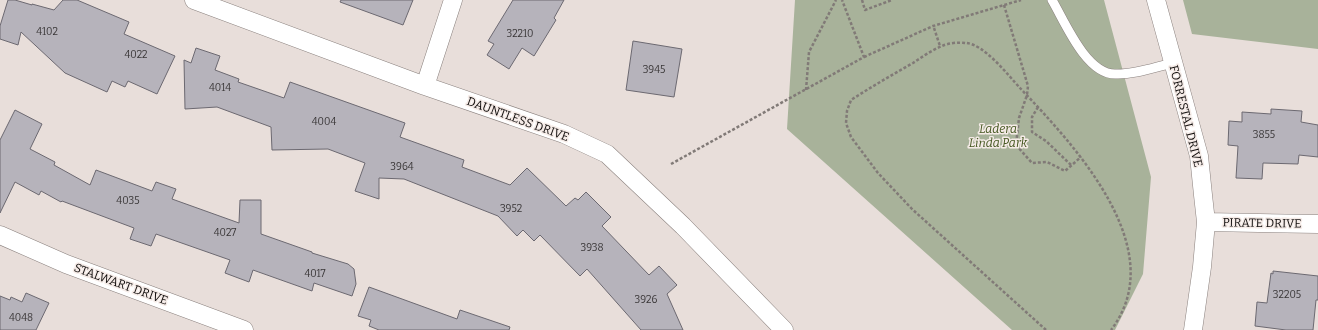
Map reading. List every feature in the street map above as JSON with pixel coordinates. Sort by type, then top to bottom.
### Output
[{"type":"street","name":"DAUNTLESS DRIVE","points":[[194,0],[425,86],[564,134],[607,154],[683,226],[784,330]]},
{"type":"street","points":[[425,86],[453,0]]},
{"type":"street","name":"FORRESTAL DRIVE","points":[[1156,0],[1199,156],[1206,222],[1194,330]]},
{"type":"street","name":"PIRATE DRIVE","points":[[1206,222],[1318,224]]},
{"type":"street","name":"STALWART DRIVE","points":[[0,235],[66,264],[244,330]]},
{"type":"lane","points":[[1052,0],[1079,46],[1095,67],[1114,74],[1173,63]]},
{"type":"path","points":[[806,90],[809,52],[836,0]]},
{"type":"path","points":[[842,0],[864,57]]},
{"type":"path","points":[[862,0],[865,10],[892,0]]},
{"type":"path","points":[[671,164],[864,57],[933,26],[1021,0]]},
{"type":"path","points":[[1004,5],[1028,86],[1027,95],[1019,118],[1016,145],[1032,163],[1047,162],[1065,171],[1081,157]]},
{"type":"path","points":[[934,28],[940,46]]},
{"type":"path","points":[[1046,330],[912,209],[878,173],[851,137],[846,123],[847,111],[851,100],[940,46],[967,42],[983,49],[1038,107],[1081,157],[1106,195],[1127,243],[1130,265],[1128,295],[1117,323],[1111,330]]},
{"type":"path","points":[[1038,107],[1032,117],[1032,132],[1046,141],[1071,165]]},
{"type":"green space","name":"Ladera Linda Park","points":[[795,0],[1104,0],[1151,177],[1143,274],[1115,330],[1012,330],[787,129]]},
{"type":"green space","points":[[1183,0],[1318,0],[1318,49],[1192,34]]},
{"type":"building","points":[[8,0],[15,0],[54,10],[63,0],[77,0],[129,22],[124,34],[175,56],[157,94],[128,81],[125,87],[112,81],[107,92],[65,73],[21,32],[18,45],[0,39],[0,26]]},
{"type":"building","points":[[341,0],[413,0],[403,25],[340,2]]},
{"type":"building","points":[[513,0],[564,0],[554,18],[556,20],[534,56],[522,48],[509,69],[487,55],[494,44],[488,41]]},
{"type":"building","points":[[633,41],[682,49],[674,97],[626,90]]},
{"type":"building","points":[[196,48],[220,56],[215,70],[239,79],[238,82],[284,98],[290,82],[405,123],[400,137],[464,160],[462,167],[510,185],[527,168],[566,206],[575,198],[578,200],[586,192],[611,217],[602,226],[649,275],[659,266],[677,285],[667,294],[683,330],[641,330],[587,269],[580,276],[540,235],[534,241],[523,230],[517,236],[498,216],[404,179],[379,178],[379,199],[355,191],[365,163],[328,149],[272,150],[271,127],[217,107],[185,109],[184,60],[191,63]]},
{"type":"building","points":[[1271,109],[1302,111],[1301,122],[1318,125],[1318,157],[1299,155],[1298,164],[1263,163],[1262,179],[1236,178],[1238,146],[1228,145],[1229,121],[1242,122],[1242,112],[1271,114]]},
{"type":"building","points":[[15,110],[42,124],[30,149],[55,162],[54,165],[90,185],[96,170],[152,191],[156,182],[176,189],[172,199],[239,223],[240,200],[261,200],[261,234],[312,253],[348,264],[354,269],[356,284],[352,296],[314,283],[312,291],[253,270],[249,282],[225,273],[230,260],[156,234],[151,246],[130,239],[134,228],[62,201],[61,202],[41,191],[39,195],[15,182],[0,213],[0,140]]},
{"type":"building","points":[[1273,271],[1318,276],[1318,300],[1316,300],[1313,330],[1286,330],[1255,326],[1257,302],[1267,303],[1271,273],[1273,274]]},
{"type":"building","points":[[369,287],[457,319],[460,310],[510,327],[509,330],[379,330],[369,326],[371,320],[358,316]]},
{"type":"building","points":[[26,293],[49,303],[36,330],[0,330],[0,296],[10,300],[11,297],[22,302]]}]
